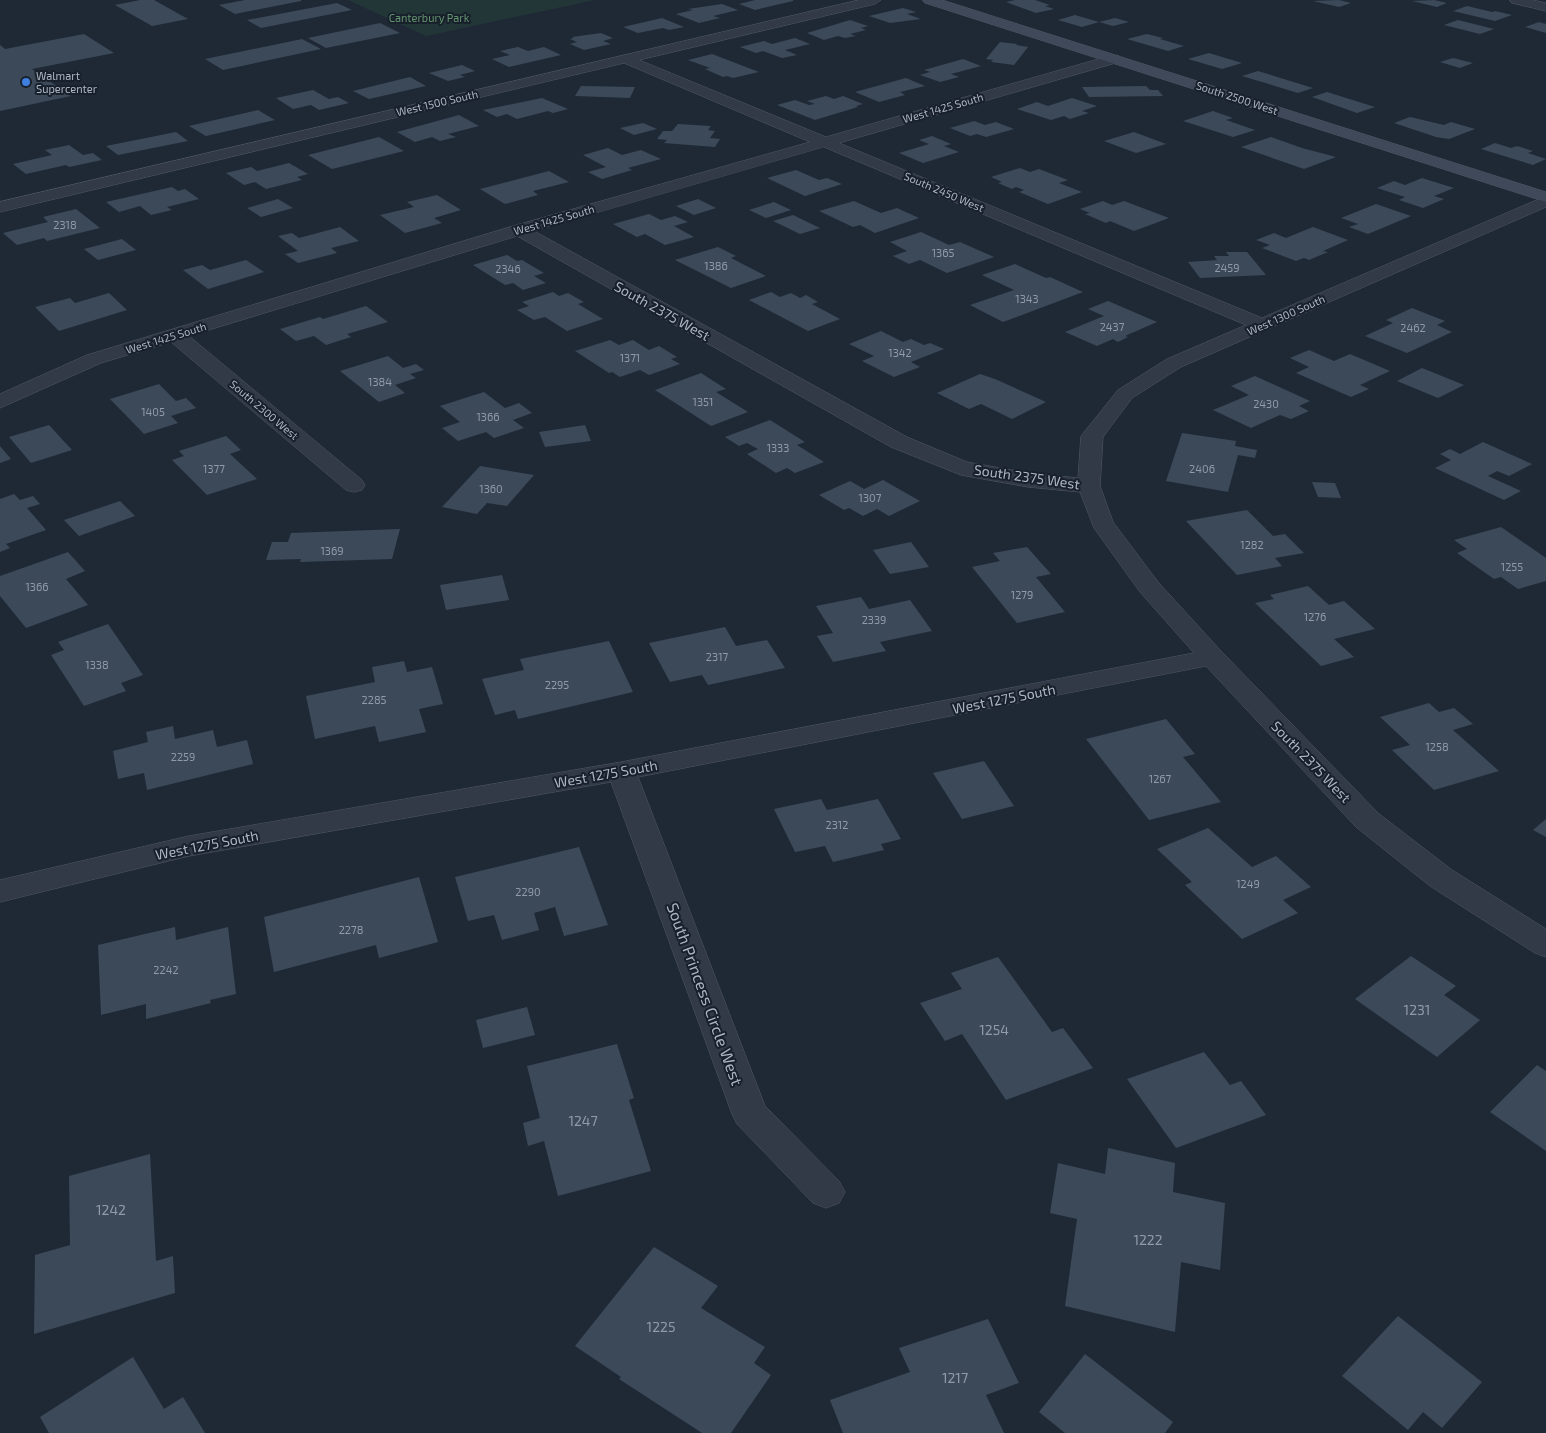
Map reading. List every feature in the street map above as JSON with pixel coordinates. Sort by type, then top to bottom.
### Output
[{"type":"street","name":"West 1500 South","points":[[0,207],[875,0]]},
{"type":"street","name":"South 2500 West","points":[[929,0],[1546,197]]},
{"type":"street","points":[[1516,0],[1546,7]]},
{"type":"street","name":"South 2450 West","points":[[625,59],[1263,325]]},
{"type":"street","name":"West 1425 South","points":[[0,402],[94,359],[518,230],[1114,59]]},
{"type":"street","name":"West 1300 South","points":[[1089,486],[1092,436],[1125,394],[1174,364],[1546,201]]},
{"type":"street","name":"South 2375 West","points":[[518,230],[899,442],[961,468],[1028,480],[1089,486],[1102,523],[1149,587],[1212,657],[1367,820],[1441,878],[1546,945]]},
{"type":"street","name":"South 2300 West","points":[[175,335],[354,486]]},
{"type":"street","name":"West 1275 South","points":[[0,891],[189,846],[621,771],[1212,657]]},
{"type":"street","name":"South Princess Circle West","points":[[621,771],[750,1114],[826,1192]]},
{"type":"green space","name":"Canterbury Park","points":[[348,0],[595,0],[426,36]]},
{"type":"building","points":[[140,0],[154,0],[188,19],[152,26],[115,5]]},
{"type":"building","points":[[245,0],[301,1],[235,14],[219,5]]},
{"type":"building","points":[[755,0],[793,1],[755,10],[739,4]]},
{"type":"building","points":[[1035,0],[1050,5],[1045,6],[1054,9],[1036,13],[1006,2]]},
{"type":"building","points":[[1339,0],[1351,3],[1339,7],[1313,1]]},
{"type":"building","points":[[1434,0],[1447,3],[1437,7],[1412,1]]},
{"type":"building","points":[[337,3],[352,10],[261,28],[247,20]]},
{"type":"building","points":[[722,4],[738,10],[713,16],[720,18],[699,23],[676,14],[693,10],[688,9]]},
{"type":"building","points":[[1467,6],[1512,15],[1495,21],[1453,11]]},
{"type":"building","points":[[903,8],[916,12],[907,14],[921,19],[890,23],[869,16]]},
{"type":"building","points":[[1075,15],[1099,22],[1082,27],[1058,20]]},
{"type":"building","points":[[662,18],[684,27],[669,30],[663,28],[638,33],[623,27]]},
{"type":"building","points":[[1115,18],[1129,22],[1113,26],[1099,22]]},
{"type":"building","points":[[850,20],[868,26],[861,28],[866,30],[850,34],[856,36],[845,38],[838,36],[824,40],[807,33]]},
{"type":"building","points":[[1458,20],[1494,29],[1480,34],[1444,25]]},
{"type":"building","points":[[1539,22],[1546,24],[1546,33],[1525,27]]},
{"type":"building","points":[[380,23],[400,33],[326,48],[308,38]]},
{"type":"building","points":[[601,33],[613,38],[603,41],[611,44],[584,50],[570,44],[577,42],[570,39],[574,38],[572,37]]},
{"type":"building","name":"Walmart Supercenter","points":[[84,34],[114,53],[32,69],[71,96],[0,111],[0,45],[5,49]]},
{"type":"building","points":[[1147,34],[1184,46],[1168,51],[1127,39]]},
{"type":"building","points":[[795,38],[810,44],[785,50],[797,55],[782,58],[763,51],[756,53],[740,47],[764,41],[772,44]]},
{"type":"building","points":[[302,39],[321,49],[223,70],[205,59]]},
{"type":"building","points":[[1000,42],[1028,47],[1014,65],[991,62],[993,60],[986,59]]},
{"type":"building","points":[[518,47],[528,51],[544,47],[561,55],[509,67],[492,59],[510,55],[500,51]]},
{"type":"building","points":[[1209,53],[1242,63],[1222,69],[1188,59]]},
{"type":"building","points":[[712,54],[759,72],[733,78],[723,77],[705,69],[710,68],[688,60]]},
{"type":"building","points":[[1453,58],[1473,63],[1460,68],[1440,62]]},
{"type":"building","points":[[963,59],[981,66],[951,74],[959,77],[940,82],[920,75],[930,72],[924,70]]},
{"type":"building","points":[[462,65],[475,71],[460,75],[465,77],[448,81],[429,73]]},
{"type":"building","points":[[1258,71],[1313,88],[1298,93],[1242,76]]},
{"type":"building","points":[[410,77],[426,86],[369,99],[353,91]]},
{"type":"building","points":[[906,78],[925,86],[900,92],[905,95],[879,102],[855,92]]},
{"type":"building","points":[[581,86],[635,87],[630,98],[575,96]]},
{"type":"building","points":[[1146,86],[1150,90],[1158,90],[1163,96],[1089,97],[1082,87]]},
{"type":"building","points":[[313,90],[329,99],[338,97],[349,103],[319,110],[311,105],[293,109],[276,98]]},
{"type":"building","points":[[1327,92],[1375,107],[1357,113],[1312,97]]},
{"type":"building","points":[[826,96],[834,99],[843,96],[863,104],[815,120],[777,105],[795,100],[809,105],[815,104],[807,101]]},
{"type":"building","points":[[542,98],[568,109],[553,113],[548,111],[517,119],[507,114],[497,117],[483,110]]},
{"type":"building","points":[[1072,98],[1097,106],[1082,111],[1089,113],[1070,119],[1064,116],[1051,120],[1017,109],[1037,102],[1048,106]]},
{"type":"building","points":[[258,110],[275,120],[206,136],[189,126]]},
{"type":"building","points":[[1213,111],[1233,118],[1226,120],[1255,130],[1233,137],[1183,121]]},
{"type":"building","points":[[459,115],[479,126],[448,134],[456,137],[440,141],[432,137],[415,142],[397,132]]},
{"type":"building","points":[[1410,117],[1444,125],[1451,122],[1475,129],[1449,139],[1436,137],[1394,123]]},
{"type":"building","points":[[974,121],[985,125],[996,122],[1014,129],[986,137],[977,134],[970,136],[950,128]]},
{"type":"building","points":[[643,123],[657,129],[634,135],[620,128]]},
{"type":"building","points":[[678,124],[711,126],[708,130],[715,131],[710,138],[720,139],[715,147],[664,143],[667,140],[657,139],[663,131],[672,131]]},
{"type":"building","points":[[176,132],[188,141],[118,155],[106,146]]},
{"type":"building","points":[[1134,132],[1166,144],[1136,153],[1104,141]]},
{"type":"building","points":[[932,136],[951,144],[944,146],[959,152],[923,163],[899,153],[929,144],[919,140]]},
{"type":"building","points":[[379,137],[404,151],[332,169],[308,155]]},
{"type":"building","points":[[1271,137],[1336,157],[1304,169],[1241,147]]},
{"type":"building","points":[[1495,143],[1511,148],[1517,146],[1533,151],[1528,153],[1546,159],[1533,165],[1481,149]]},
{"type":"building","points":[[69,145],[83,155],[93,153],[102,160],[69,167],[66,165],[26,174],[13,164],[52,155],[45,150]]},
{"type":"building","points":[[608,148],[622,155],[641,150],[661,159],[628,168],[632,170],[602,179],[588,172],[606,167],[583,155]]},
{"type":"building","points":[[289,163],[308,174],[297,177],[302,180],[266,189],[255,182],[244,185],[226,173],[251,167],[257,171]]},
{"type":"building","points":[[1020,168],[1030,172],[1039,169],[1068,180],[1059,183],[1082,192],[1048,204],[1019,192],[1024,190],[1016,187],[1012,189],[998,183],[1002,182],[991,177]]},
{"type":"building","points":[[796,170],[819,180],[827,178],[842,184],[805,196],[767,178]]},
{"type":"building","points":[[549,171],[569,182],[533,191],[538,195],[505,204],[480,189]]},
{"type":"building","points":[[1422,178],[1454,188],[1434,196],[1444,199],[1423,208],[1399,200],[1405,197],[1377,188],[1394,181],[1405,185]]},
{"type":"building","points":[[172,187],[178,191],[185,189],[199,199],[167,207],[172,210],[151,215],[140,206],[119,212],[106,202]]},
{"type":"building","points":[[437,195],[461,210],[434,218],[442,223],[405,233],[380,215],[414,207],[407,202]]},
{"type":"building","points":[[278,199],[293,208],[261,217],[247,208]]},
{"type":"building","points":[[698,199],[716,208],[694,215],[676,206]]},
{"type":"building","points":[[854,201],[881,213],[897,208],[919,218],[875,233],[860,225],[853,227],[819,211]]},
{"type":"building","points":[[1103,201],[1112,205],[1124,201],[1169,218],[1134,231],[1110,221],[1106,223],[1085,214],[1090,213],[1080,209]]},
{"type":"building","points":[[774,202],[791,210],[766,218],[749,210]]},
{"type":"building","points":[[1376,204],[1411,216],[1368,234],[1349,227],[1358,224],[1341,218]]},
{"type":"building","points":[[76,209],[100,228],[47,241],[44,238],[17,245],[3,233],[48,222],[43,217]]},
{"type":"building","points":[[649,214],[661,220],[675,216],[688,222],[674,226],[694,237],[665,245],[645,234],[637,237],[613,224]]},
{"type":"building","points":[[793,215],[820,228],[800,234],[773,221]]},
{"type":"building","points":[[340,227],[359,241],[331,248],[337,253],[298,263],[285,254],[298,251],[278,236],[292,233],[299,238]]},
{"type":"building","points":[[1313,227],[1348,240],[1323,251],[1328,252],[1309,260],[1304,258],[1296,261],[1262,248],[1270,245],[1256,240],[1274,233],[1286,238]]},
{"type":"building","points":[[921,232],[949,245],[960,242],[994,257],[947,273],[920,260],[909,264],[893,256],[907,251],[890,242]]},
{"type":"building","points":[[122,239],[136,250],[98,260],[84,249]]},
{"type":"building","points":[[718,247],[736,256],[731,258],[766,276],[731,288],[675,260]]},
{"type":"building","points":[[1226,252],[1247,252],[1266,275],[1200,278],[1188,262],[1217,260],[1214,256],[1229,256]]},
{"type":"building","points":[[507,255],[517,261],[522,260],[544,273],[534,276],[546,283],[523,290],[513,283],[505,285],[473,265]]},
{"type":"building","points":[[246,260],[264,272],[208,289],[183,270],[202,265],[210,270]]},
{"type":"building","points":[[1015,264],[1083,292],[1003,322],[970,305],[1014,290],[982,275]]},
{"type":"building","points":[[553,292],[559,296],[568,293],[584,302],[578,304],[603,319],[567,331],[545,317],[534,320],[517,310],[529,306],[522,302]]},
{"type":"building","points":[[771,292],[780,297],[791,293],[800,298],[806,295],[818,302],[812,304],[840,319],[808,331],[749,300]]},
{"type":"building","points":[[109,293],[127,310],[59,331],[35,307],[70,298],[75,303]]},
{"type":"building","points":[[1108,301],[1157,322],[1125,336],[1128,337],[1118,342],[1113,339],[1097,346],[1065,332],[1104,316],[1088,309]]},
{"type":"building","points":[[366,306],[388,322],[347,334],[351,337],[326,345],[314,336],[296,341],[280,329],[320,317],[323,319]]},
{"type":"building","points":[[1412,308],[1445,321],[1437,325],[1452,332],[1407,353],[1365,336],[1393,323],[1386,320]]},
{"type":"building","points":[[881,331],[903,342],[911,339],[924,345],[930,343],[944,349],[911,362],[920,367],[894,377],[862,361],[874,356],[849,344]]},
{"type":"building","points":[[610,340],[619,345],[633,340],[649,350],[659,346],[677,357],[671,359],[680,364],[649,375],[640,370],[620,377],[612,372],[609,373],[575,351]]},
{"type":"building","points":[[1309,350],[1334,361],[1350,354],[1390,371],[1360,385],[1369,389],[1351,397],[1296,373],[1309,367],[1290,358]]},
{"type":"building","points":[[388,356],[403,368],[416,364],[424,370],[410,374],[416,378],[395,385],[405,393],[379,402],[340,371]]},
{"type":"building","points":[[1422,368],[1464,385],[1438,398],[1397,381]]},
{"type":"building","points":[[701,373],[726,389],[716,392],[748,412],[711,426],[655,390]]},
{"type":"building","points":[[980,374],[1046,402],[1012,419],[981,404],[969,409],[937,393]]},
{"type":"building","points":[[1255,376],[1310,401],[1299,406],[1309,411],[1291,419],[1280,415],[1251,428],[1213,410],[1249,395],[1231,386]]},
{"type":"building","points":[[159,384],[176,401],[186,398],[196,408],[171,416],[178,423],[144,434],[110,399]]},
{"type":"building","points":[[484,392],[505,408],[519,403],[532,413],[513,420],[524,428],[494,438],[486,432],[458,441],[442,428],[460,422],[440,406]]},
{"type":"building","points":[[770,420],[805,442],[797,445],[824,462],[795,473],[787,468],[776,473],[747,454],[758,449],[747,443],[739,446],[725,437]]},
{"type":"building","points":[[49,425],[72,450],[31,463],[9,437]]},
{"type":"building","points":[[585,425],[591,441],[545,447],[539,432]]},
{"type":"building","points":[[1182,433],[1236,441],[1235,446],[1257,450],[1255,458],[1238,455],[1228,492],[1166,481]]},
{"type":"building","points":[[226,436],[241,450],[230,454],[257,479],[207,495],[172,460],[184,456],[179,451]]},
{"type":"building","points":[[1483,442],[1532,464],[1509,476],[1497,471],[1488,476],[1521,491],[1504,500],[1435,468],[1451,460],[1440,454],[1450,449],[1460,454]]},
{"type":"building","points":[[0,446],[11,459],[0,463]]},
{"type":"building","points":[[480,466],[534,475],[507,506],[487,503],[477,514],[442,507]]},
{"type":"building","points":[[883,480],[920,501],[889,516],[877,509],[863,516],[849,508],[844,510],[819,495],[850,481],[864,489]]},
{"type":"building","points":[[1312,482],[1335,483],[1341,498],[1318,497]]},
{"type":"building","points":[[14,494],[20,500],[33,496],[40,504],[27,508],[46,530],[6,544],[10,548],[0,552],[0,499]]},
{"type":"building","points":[[120,501],[135,516],[79,536],[64,520]]},
{"type":"building","points":[[1247,510],[1273,536],[1285,534],[1304,553],[1275,558],[1282,566],[1237,575],[1186,521]]},
{"type":"building","points":[[1501,527],[1546,558],[1546,581],[1518,589],[1501,577],[1494,579],[1457,553],[1467,549],[1454,540]]},
{"type":"building","points":[[400,529],[392,559],[300,562],[301,559],[266,560],[272,542],[288,542],[291,533]]},
{"type":"building","points":[[911,542],[929,567],[890,574],[873,550]]},
{"type":"building","points":[[1027,547],[1051,574],[1036,577],[1065,612],[1017,623],[972,567],[1000,561],[993,553]]},
{"type":"building","points":[[68,552],[85,571],[66,579],[88,605],[26,628],[0,596],[0,576]]},
{"type":"building","points":[[502,575],[509,600],[446,610],[440,585]]},
{"type":"building","points":[[1308,586],[1329,605],[1344,601],[1375,629],[1334,639],[1354,657],[1321,666],[1255,603],[1274,599],[1270,595]]},
{"type":"building","points":[[861,597],[869,609],[910,600],[932,631],[880,642],[886,651],[833,662],[817,636],[833,633],[816,606]]},
{"type":"building","points":[[108,624],[143,675],[121,683],[126,691],[84,706],[51,655],[64,650],[58,642]]},
{"type":"building","points":[[725,627],[736,646],[767,640],[785,668],[708,685],[702,675],[670,682],[649,643]]},
{"type":"building","points":[[609,641],[633,692],[518,719],[515,710],[495,715],[482,679],[524,670],[520,659]]},
{"type":"building","points":[[404,661],[407,672],[432,667],[443,704],[419,709],[426,732],[379,742],[375,726],[315,739],[306,696],[375,682],[372,667]]},
{"type":"building","points":[[1429,703],[1439,712],[1454,708],[1473,724],[1453,730],[1499,771],[1434,790],[1392,750],[1410,745],[1380,717]]},
{"type":"building","points":[[1166,719],[1195,754],[1183,757],[1221,802],[1149,820],[1086,739]]},
{"type":"building","points":[[173,726],[175,739],[213,730],[217,747],[247,740],[253,764],[147,790],[144,773],[118,779],[113,751],[148,742],[146,732]]},
{"type":"building","points":[[984,761],[1014,806],[962,819],[933,773]]},
{"type":"building","points":[[821,799],[827,810],[878,799],[901,839],[881,844],[884,850],[833,862],[825,846],[795,852],[774,809]]},
{"type":"building","points":[[1546,819],[1546,837],[1533,830]]},
{"type":"building","points":[[1208,828],[1252,867],[1276,856],[1311,887],[1283,900],[1298,913],[1242,939],[1185,885],[1192,882],[1157,849]]},
{"type":"building","points":[[579,847],[608,925],[564,936],[555,907],[534,913],[539,930],[502,940],[494,915],[468,921],[455,877]]},
{"type":"building","points":[[419,877],[438,942],[379,958],[376,945],[274,972],[264,917]]},
{"type":"building","points":[[175,927],[176,940],[228,927],[236,994],[210,1000],[211,1003],[146,1019],[146,1004],[101,1015],[98,945]]},
{"type":"building","points":[[1411,956],[1456,986],[1444,995],[1480,1020],[1437,1057],[1355,999]]},
{"type":"building","points":[[998,957],[1052,1032],[1063,1028],[1093,1068],[1006,1100],[962,1034],[945,1041],[920,1003],[962,989],[951,973]]},
{"type":"building","points":[[527,1007],[535,1035],[483,1048],[476,1020]]},
{"type":"building","points":[[617,1044],[634,1098],[629,1100],[651,1171],[558,1196],[544,1141],[528,1146],[523,1123],[540,1118],[527,1066]]},
{"type":"building","points":[[1204,1052],[1230,1085],[1241,1081],[1266,1115],[1176,1148],[1127,1079]]},
{"type":"building","points":[[1537,1065],[1546,1071],[1546,1151],[1490,1112]]},
{"type":"building","points":[[1108,1148],[1175,1163],[1173,1192],[1225,1203],[1220,1270],[1181,1262],[1175,1332],[1065,1306],[1077,1219],[1050,1213],[1058,1163],[1105,1174]]},
{"type":"building","points":[[150,1154],[156,1261],[173,1256],[175,1293],[34,1334],[35,1255],[70,1245],[69,1176]]},
{"type":"building","points":[[654,1247],[718,1286],[701,1308],[765,1347],[754,1363],[771,1375],[731,1433],[702,1433],[619,1379],[621,1377],[575,1346]]},
{"type":"building","points":[[1398,1316],[1482,1382],[1442,1428],[1423,1412],[1408,1430],[1342,1376]]},
{"type":"building","points":[[988,1319],[1019,1383],[986,1395],[1004,1433],[843,1433],[830,1400],[910,1372],[899,1348]]},
{"type":"building","points":[[1085,1354],[1173,1422],[1165,1433],[1065,1433],[1039,1412]]},
{"type":"building","points":[[133,1357],[164,1409],[183,1397],[205,1433],[49,1433],[40,1417]]},
{"type":"place","name":"Walmart Supercenter","points":[[26,82]]}]
